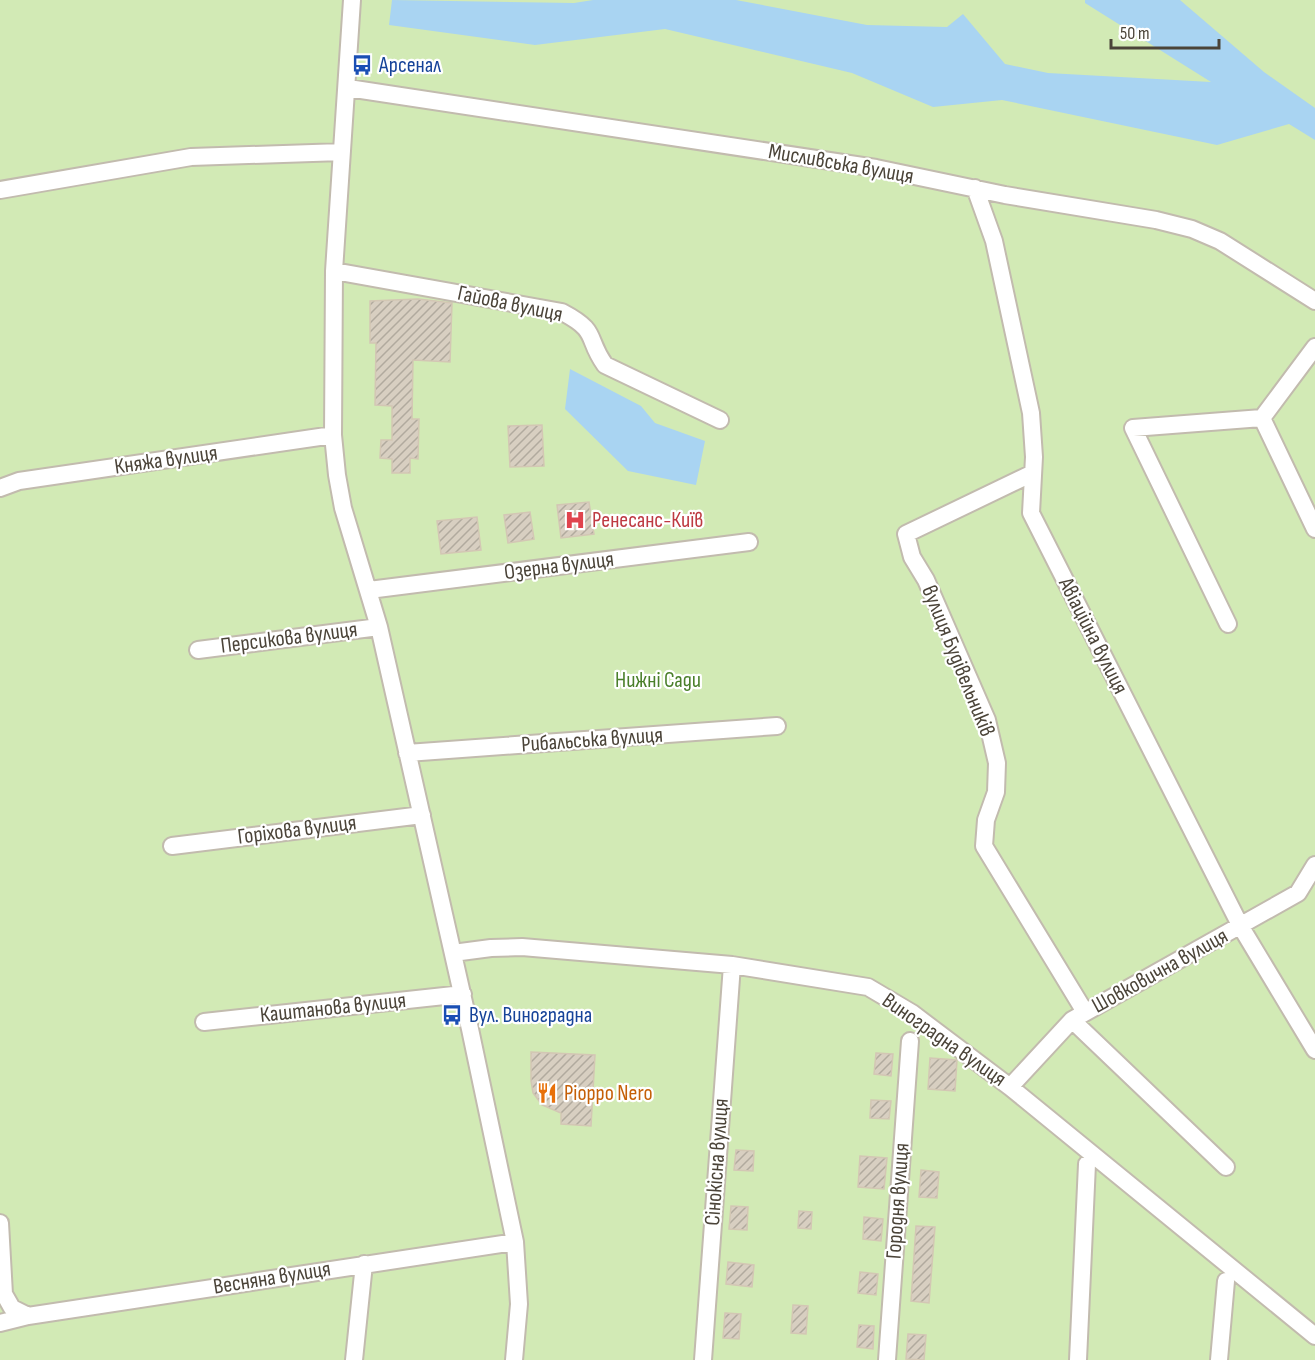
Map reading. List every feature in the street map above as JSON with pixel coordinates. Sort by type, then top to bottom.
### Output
[{"type":"street","points":[[352,0],[348,88],[334,271],[333,435],[343,508],[379,627],[463,994],[515,1242],[519,1304],[514,1360]]},
{"type":"street","name":"Мисливська вулиця","points":[[348,88],[876,168],[1156,220],[1192,229],[1220,241],[1315,301]]},
{"type":"street","points":[[0,190],[191,157],[342,152]]},
{"type":"street","name":"Авіаційна вулиця","points":[[975,188],[994,241],[1013,320],[1030,413],[1033,472],[1030,513],[1241,927],[1315,1050]]},
{"type":"street","name":"Гайова вулиця","points":[[334,271],[562,312],[582,322],[591,333],[605,365],[720,420]]},
{"type":"street","points":[[1228,624],[1133,428],[1262,418],[1315,347]]},
{"type":"street","points":[[1262,418],[1315,529]]},
{"type":"street","name":"Княжа вулиця","points":[[0,488],[19,482],[333,435]]},
{"type":"street","name":"вулиця Будівельників","points":[[1033,472],[906,534],[912,557],[926,580],[987,720],[997,763],[996,792],[986,820],[984,846],[1078,1016]]},
{"type":"street","name":"Озерна вулиця","points":[[369,590],[749,542]]},
{"type":"street","name":"Персикова вулиця","points":[[198,650],[379,627]]},
{"type":"street","name":"Рибальська вулиця","points":[[407,753],[777,726]]},
{"type":"street","name":"Горіхова вулиця","points":[[172,846],[422,815]]},
{"type":"street","name":"Шовковична вулиця","points":[[1010,1087],[1078,1016],[1241,927],[1298,893],[1315,865]]},
{"type":"street","name":"Виноградна вулиця","points":[[453,953],[522,947],[732,965],[868,987],[912,1013],[1010,1087],[1315,1336]]},
{"type":"street","name":"Сінокісна вулиця","points":[[703,1360],[732,965]]},
{"type":"street","name":"Каштанова вулиця","points":[[204,1022],[463,994]]},
{"type":"street","points":[[1078,1016],[1226,1167]]},
{"type":"street","name":"Городня вулиця","points":[[887,1360],[910,1041]]},
{"type":"street","points":[[1078,1360],[1087,1164]]},
{"type":"street","points":[[0,1223],[4,1294],[12,1308],[28,1316]]},
{"type":"street","name":"Весняна вулиця","points":[[0,1323],[28,1316],[515,1242]]},
{"type":"street","points":[[354,1360],[364,1264]]},
{"type":"street","points":[[1219,1360],[1226,1281]]},
{"type":"green space","name":"Нижні Сади","points":[[0,0],[1315,0],[1315,1360],[0,1360]]},
{"type":"water","points":[[392,0],[574,3],[593,0],[736,0],[867,25],[947,27],[963,14],[1005,64],[1048,73],[1211,82],[1085,3],[1085,0],[1180,0],[1264,72],[1315,108],[1315,140],[1289,124],[1217,145],[1002,100],[933,107],[852,73],[665,29],[535,45],[389,25]]},
{"type":"water","points":[[570,369],[641,406],[655,423],[705,441],[696,485],[628,471],[565,409]]},
{"type":"building","points":[[418,299],[452,303],[450,362],[413,360],[412,419],[419,419],[418,459],[410,458],[410,473],[392,473],[392,459],[380,458],[381,440],[392,440],[392,406],[375,405],[376,343],[370,343],[370,301]]},
{"type":"building","points":[[542,425],[544,466],[510,467],[508,426]]},
{"type":"building","name":"Ренесанс-Київ","points":[[589,502],[594,534],[561,538],[557,505]]},
{"type":"building","points":[[530,512],[534,539],[508,543],[504,515]]},
{"type":"building","points":[[477,517],[481,550],[441,554],[437,521]]},
{"type":"building","points":[[531,1052],[595,1055],[591,1126],[561,1124],[561,1113],[542,1105],[533,1093]]},
{"type":"building","points":[[876,1053],[893,1054],[891,1076],[874,1074]]},
{"type":"building","points":[[930,1058],[957,1060],[955,1091],[928,1089]]},
{"type":"building","points":[[871,1100],[891,1101],[889,1119],[870,1118]]},
{"type":"building","points":[[736,1150],[754,1151],[753,1171],[734,1170]]},
{"type":"building","points":[[860,1156],[887,1158],[884,1189],[858,1187]]},
{"type":"building","points":[[921,1170],[939,1172],[937,1198],[919,1197]]},
{"type":"building","points":[[731,1206],[748,1207],[747,1230],[729,1229]]},
{"type":"building","points":[[799,1211],[812,1212],[811,1229],[798,1228]]},
{"type":"building","points":[[864,1217],[883,1219],[881,1241],[863,1239]]},
{"type":"building","points":[[916,1226],[935,1227],[929,1303],[911,1301]]},
{"type":"building","points":[[728,1262],[754,1265],[752,1287],[726,1284]]},
{"type":"building","points":[[860,1272],[878,1274],[876,1295],[858,1293]]},
{"type":"building","points":[[793,1305],[808,1306],[806,1334],[791,1333]]},
{"type":"building","points":[[725,1313],[741,1314],[739,1339],[723,1338]]},
{"type":"building","points":[[859,1325],[874,1326],[873,1349],[857,1347]]},
{"type":"building","points":[[908,1334],[926,1335],[924,1360],[906,1359]]},
{"type":"place","name":"Арсенал","points":[[362,65]]},
{"type":"place","name":"Ренесанс-Київ","points":[[575,520]]},
{"type":"place","name":"Вул. Виноградна","points":[[452,1015]]},
{"type":"place","name":"Pioppo Nero","points":[[547,1093]]}]
